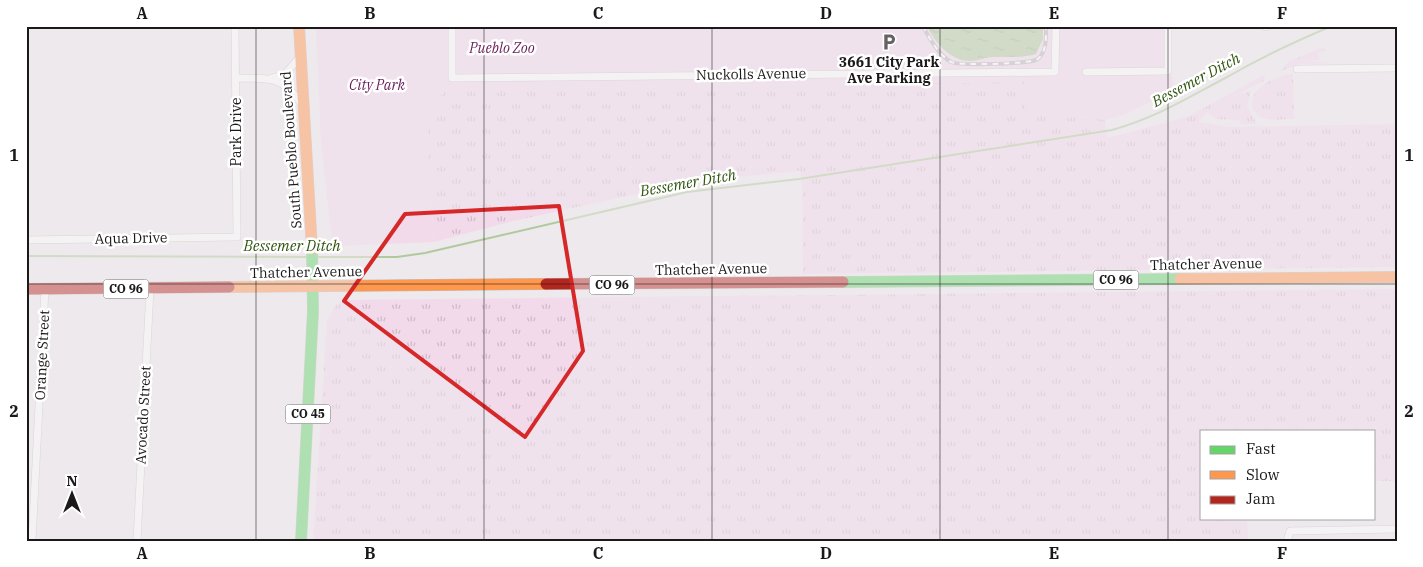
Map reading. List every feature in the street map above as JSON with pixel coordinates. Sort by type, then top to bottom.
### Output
[{"type":"main road","name":"South Pueblo Boulevard","points":[[299,26],[313,266],[301,541]]},
{"type":"main road","name":"Thatcher Avenue","points":[[26,289],[1397,277]]},
{"type":"street","name":"Park Drive","points":[[235,26],[237,237]]},
{"type":"street","name":"Nuckolls Avenue","points":[[452,26],[452,78],[1055,72],[1056,26]]},
{"type":"street","points":[[1086,72],[1168,71],[1168,26]]},
{"type":"street","points":[[236,78],[270,79],[284,75],[300,56]]},
{"type":"street","points":[[1297,69],[1397,68]]},
{"type":"street","points":[[270,79],[288,86],[303,105]]},
{"type":"street","name":"Aqua Drive","points":[[26,240],[237,237]]},
{"type":"street","name":"Orange Street","points":[[32,541],[45,289]]},
{"type":"street","name":"Avocado Street","points":[[137,541],[150,289]]},
{"type":"street","points":[[1287,541],[1290,531],[1397,529]]},
{"type":"highlighted area","points":[[559,206],[583,351],[525,437],[344,301],[405,214]]},
{"type":"green space","name":"City Park","points":[[316,26],[1164,26],[1164,58],[1173,78],[1173,91],[1123,115],[1105,120],[1083,116],[1068,118],[1026,112],[1025,82],[448,89],[433,105],[426,125],[434,242],[338,246],[332,241],[321,144]]},
{"type":"green space","points":[[1323,47],[1327,51],[1319,52],[1319,60],[1304,61],[1335,63],[1301,64],[1281,71],[1288,62]]},
{"type":"green space","points":[[1293,74],[1294,119],[1270,119],[1262,118],[1258,115],[1254,111],[1252,104],[1253,97],[1257,91],[1271,80]]},
{"type":"green space","points":[[1264,75],[1265,80],[1238,94],[1251,91],[1247,106],[1257,124],[1239,124],[1241,121],[1215,118],[1208,112],[1198,122],[1229,127],[1397,124],[1397,267],[803,274],[802,185],[800,171],[696,181],[509,222],[434,242],[426,125],[433,105],[448,89],[1025,82],[1026,112],[1105,120],[1107,138],[1187,117]]},
{"type":"green space","points":[[1397,289],[1397,481],[1376,481],[1376,430],[1200,430],[1200,520],[1247,520],[1248,541],[313,541],[327,321],[335,306],[343,300]]},
{"type":"water","points":[[927,26],[1043,26],[1043,39],[1036,54],[1020,57],[990,57],[970,61],[956,58],[944,50],[934,39]]},
{"type":"waterway","name":"Bessemer Ditch","points":[[316,257],[397,257],[425,253],[687,192],[799,179],[1112,130],[1158,113],[1292,43],[1332,26]]},
{"type":"waterway","name":"Bessemer Ditch","points":[[26,256],[309,257]]},
{"type":"railway","points":[[923,26],[938,51],[951,62],[981,64],[1023,62],[1038,59],[1044,48],[1046,26]]},
{"type":"traffic: fast","points":[[301,541],[313,311],[312,249]]},
{"type":"traffic: fast","points":[[843,282],[1180,279]]},
{"type":"traffic: slow","points":[[299,26],[312,249]]},
{"type":"traffic: slow","points":[[1180,279],[1397,277]]},
{"type":"traffic: slow","points":[[229,287],[546,284]]},
{"type":"traffic: jam","points":[[546,284],[843,282]]},
{"type":"traffic: jam","points":[[26,289],[229,287]]},
{"type":"place","name":"3661 City Park Ave Parking","points":[[889,42]]},
{"type":"park label","name":"Pueblo Zoo","points":[[502,48]]}]
